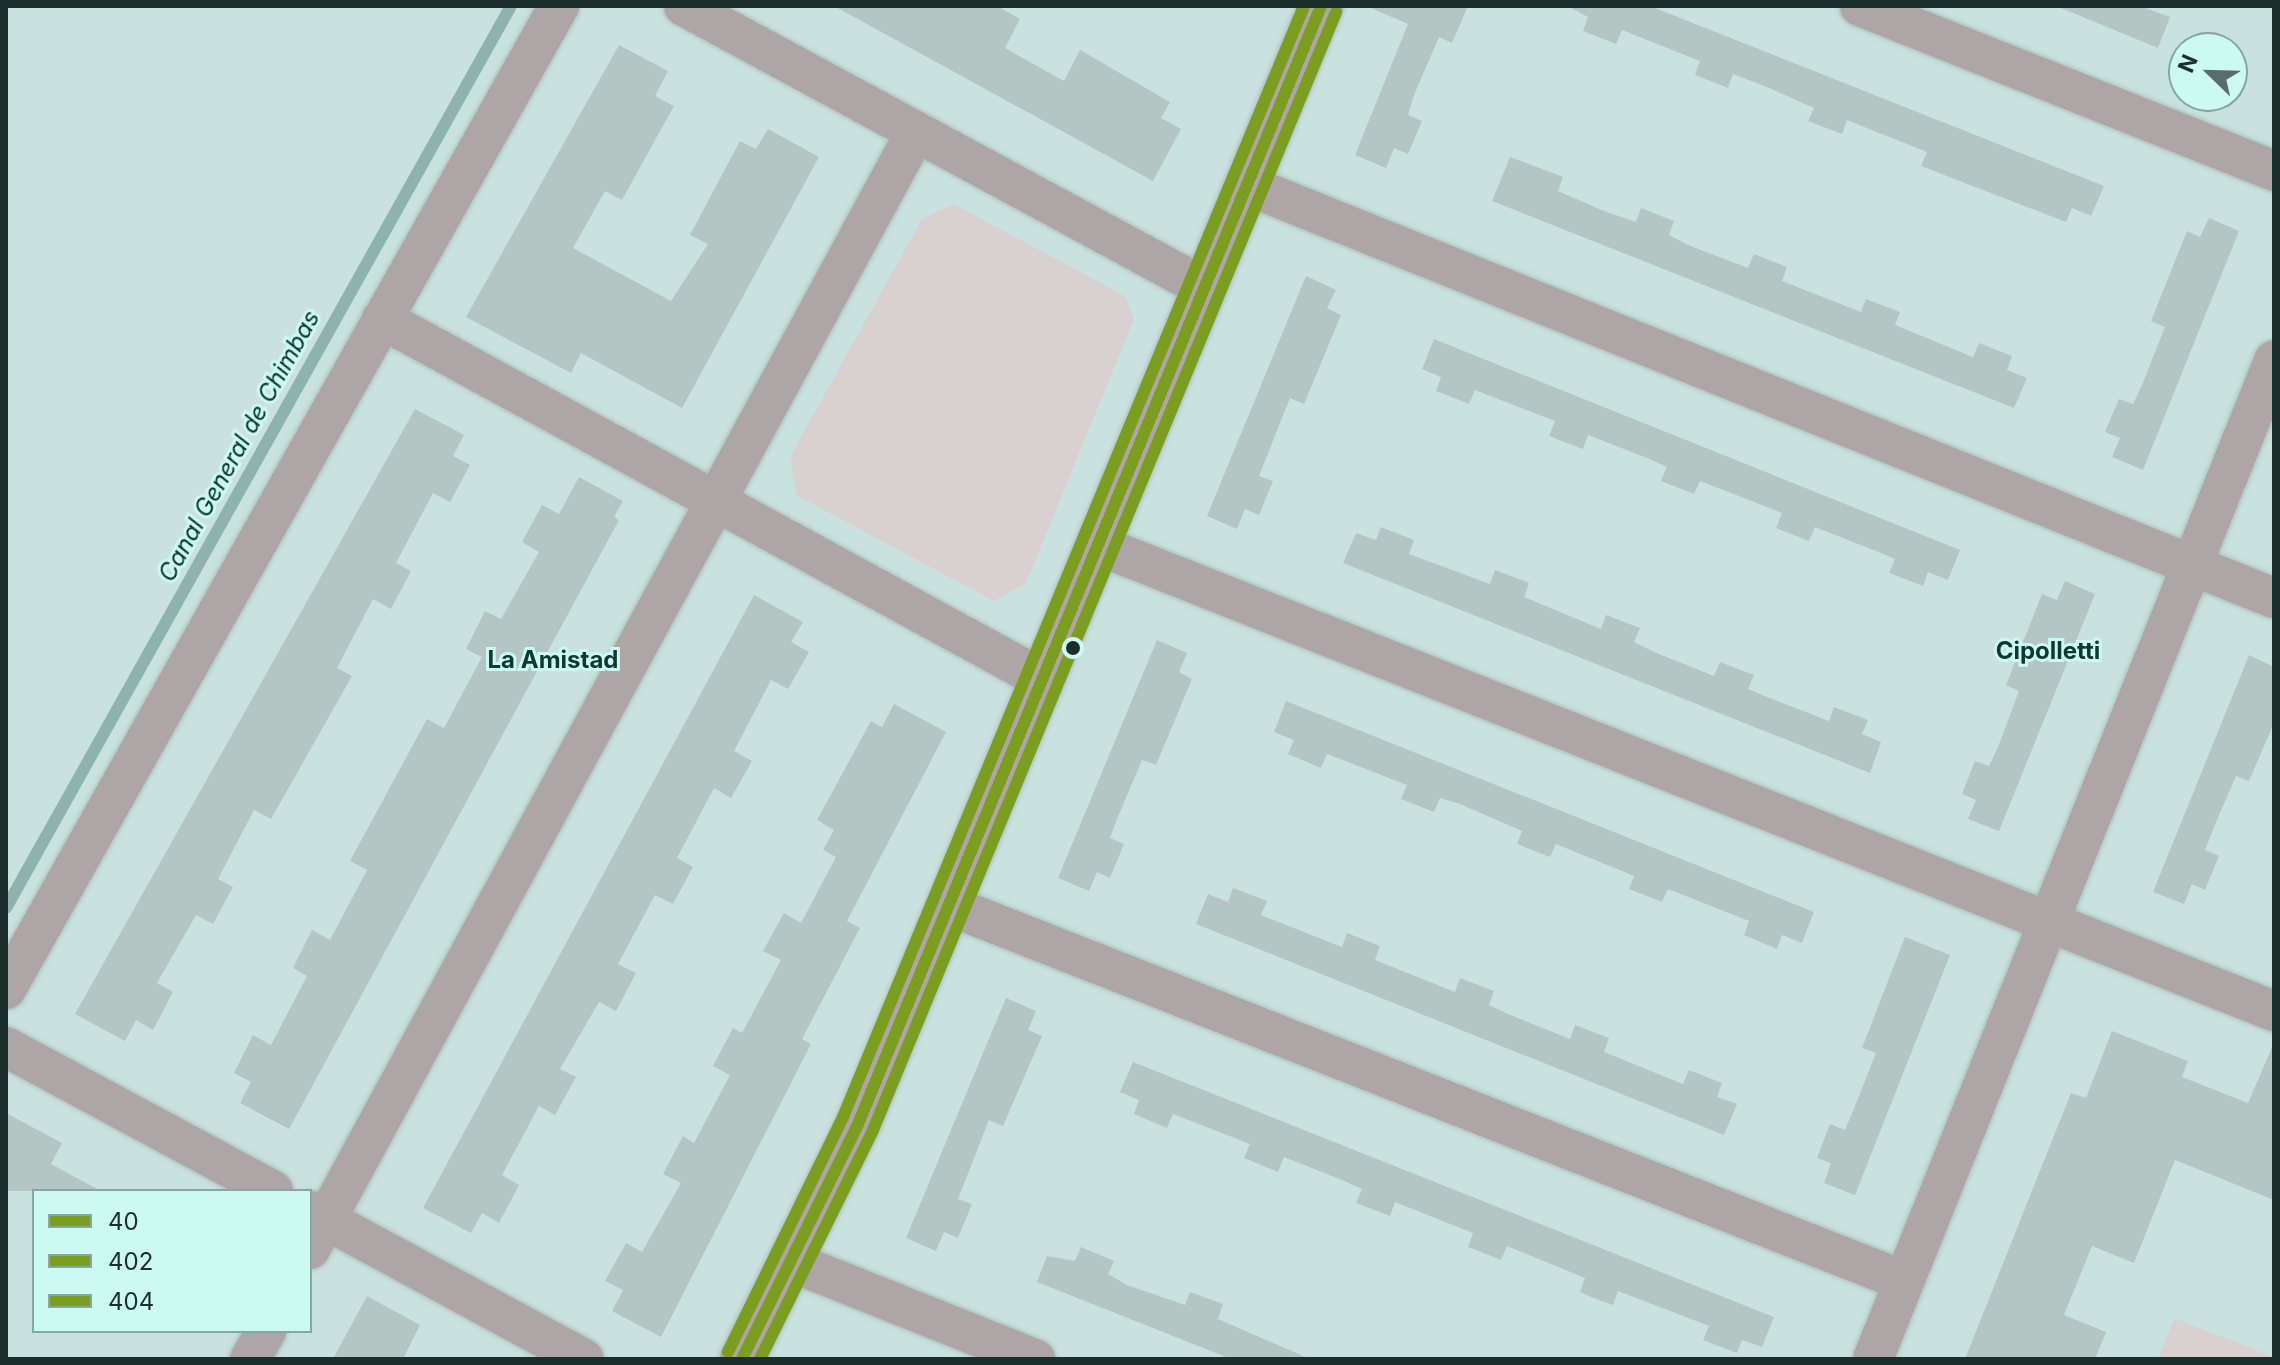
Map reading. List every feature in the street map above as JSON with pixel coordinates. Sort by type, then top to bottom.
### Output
[{"type":"street","points":[[6,989],[559,6]]},
{"type":"street","points":[[684,6],[1205,288]]},
{"type":"street","points":[[742,1359],[792,1262],[948,905],[1321,6]]},
{"type":"street","points":[[1860,6],[2274,171]]},
{"type":"street","points":[[584,1359],[315,1227],[716,502],[916,132]]},
{"type":"street","points":[[1247,185],[2274,598]]},
{"type":"street","points":[[382,319],[1042,679]]},
{"type":"street","points":[[1873,1359],[2274,361]]},
{"type":"street","points":[[1098,545],[2274,1011]]},
{"type":"street","points":[[948,905],[1904,1281]]},
{"type":"street","points":[[6,1047],[269,1189]]},
{"type":"street","points":[[792,1262],[1035,1359]]},
{"type":"street","points":[[250,1359],[265,1333]]},
{"type":"shaded area","points":[[954,204],[1125,296],[1134,319],[1026,583],[994,601],[796,495],[790,457],[922,219]]},
{"type":"shaded area","points":[[2174,1318],[2274,1357],[2274,1359],[2158,1359]]},
{"type":"building","points":[[834,6],[997,6],[1020,19],[1005,48],[1064,81],[1080,50],[1170,102],[1161,118],[1181,129],[1153,181]]},
{"type":"building","points":[[1366,6],[1468,6],[1452,43],[1439,37],[1414,95],[1408,115],[1422,121],[1408,154],[1394,148],[1386,168],[1355,155],[1408,24]]},
{"type":"building","points":[[1567,6],[1650,6],[2104,186],[2091,216],[2072,208],[2066,222],[1921,166],[1927,152],[1847,120],[1842,134],[1808,121],[1814,108],[1767,87],[1733,74],[1728,88],[1695,75],[1700,61],[1622,30],[1616,44],[1583,31],[1588,17]]},
{"type":"building","points":[[2056,6],[2140,6],[2170,17],[2158,48]]},
{"type":"building","points":[[619,45],[668,71],[655,96],[674,106],[622,200],[605,191],[573,248],[671,301],[708,244],[690,235],[740,141],[756,149],[768,129],[819,157],[682,408],[581,353],[571,373],[466,317]]},
{"type":"building","points":[[1510,157],[1563,177],[1558,191],[1604,211],[1636,222],[1641,208],[1674,221],[1669,235],[1688,245],[1748,268],[1754,254],[1787,267],[1782,281],[1861,312],[1866,299],[1900,312],[1895,325],[1973,357],[1979,343],[2012,356],[2007,370],[2027,378],[2014,408],[1492,201]]},
{"type":"building","points":[[2209,218],[2239,231],[2143,470],[2112,457],[2120,438],[2105,432],[2119,399],[2133,404],[2142,385],[2165,327],[2151,321],[2187,231],[2200,237]]},
{"type":"building","points":[[1306,276],[1336,290],[1327,308],[1341,315],[1304,404],[1290,398],[1259,476],[1273,481],[1259,515],[1245,509],[1237,529],[1207,516]]},
{"type":"building","points":[[1434,339],[1960,550],[1948,580],[1928,572],[1923,586],[1889,573],[1895,559],[1876,551],[1815,527],[1809,541],[1776,528],[1782,513],[1700,481],[1694,494],[1661,481],[1667,467],[1588,435],[1583,449],[1549,436],[1555,421],[1475,390],[1469,404],[1436,391],[1441,377],[1422,369]]},
{"type":"building","points":[[415,409],[464,435],[453,456],[470,465],[450,502],[433,493],[396,563],[411,571],[391,609],[373,599],[337,668],[352,676],[271,819],[254,810],[218,879],[233,887],[213,924],[196,915],[157,983],[173,992],[153,1030],[136,1020],[125,1041],[75,1014]]},
{"type":"building","points":[[579,477],[623,501],[614,517],[619,520],[289,1129],[240,1103],[251,1082],[234,1073],[253,1035],[271,1045],[307,976],[293,968],[312,930],[330,940],[367,870],[350,861],[427,719],[444,728],[482,657],[466,649],[485,611],[501,619],[539,552],[522,542],[542,505],[559,514]]},
{"type":"building","points":[[1381,527],[1414,540],[1409,554],[1490,584],[1495,570],[1529,583],[1524,597],[1601,629],[1606,615],[1640,628],[1634,642],[1714,676],[1720,662],[1754,675],[1748,689],[1767,697],[1829,721],[1834,707],[1868,720],[1862,734],[1881,742],[1870,773],[1343,563],[1356,533],[1376,540]]},
{"type":"building","points":[[2065,581],[2095,594],[1999,831],[1968,819],[1976,800],[1962,794],[1975,761],[1989,766],[1998,747],[2019,691],[2006,685],[2042,594],[2057,600]]},
{"type":"building","points":[[754,595],[803,622],[791,642],[809,652],[788,689],[771,680],[734,751],[752,761],[731,798],[714,788],[677,858],[693,867],[673,904],[655,895],[618,964],[636,973],[616,1011],[599,1002],[560,1069],[576,1077],[555,1115],[539,1106],[502,1175],[519,1185],[499,1223],[482,1213],[471,1233],[423,1208]]},
{"type":"building","points":[[1157,640],[1187,653],[1179,672],[1192,679],[1156,765],[1142,760],[1117,819],[1110,838],[1124,844],[1110,878],[1097,872],[1089,891],[1058,878]]},
{"type":"building","points":[[2249,655],[2274,667],[2274,723],[2249,781],[2236,776],[2216,822],[2205,850],[2219,856],[2205,890],[2192,884],[2184,904],[2153,892]]},
{"type":"building","points":[[1286,701],[1814,912],[1802,943],[1782,935],[1777,949],[1744,935],[1749,921],[1668,889],[1662,902],[1629,889],[1634,876],[1556,844],[1550,857],[1517,844],[1522,831],[1460,804],[1440,798],[1434,812],[1401,799],[1407,785],[1327,754],[1321,768],[1288,754],[1294,740],[1274,732]]},
{"type":"building","points":[[894,704],[946,732],[847,921],[860,928],[802,1039],[811,1044],[661,1337],[612,1311],[623,1290],[605,1281],[626,1243],[642,1252],[681,1183],[663,1174],[683,1136],[694,1143],[730,1075],[713,1066],[733,1028],[742,1033],[781,960],[763,951],[784,913],[801,923],[836,857],[823,850],[834,830],[817,820],[871,721],[882,727]]},
{"type":"building","points":[[1233,888],[1267,901],[1261,915],[1342,947],[1347,933],[1380,946],[1375,960],[1455,992],[1460,978],[1494,991],[1489,1005],[1570,1039],[1575,1025],[1609,1038],[1604,1052],[1683,1084],[1689,1070],[1722,1083],[1717,1097],[1737,1104],[1724,1135],[1196,924],[1208,894],[1228,902]]},
{"type":"building","points":[[1905,937],[1950,955],[1855,1195],[1824,1183],[1831,1163],[1817,1158],[1830,1124],[1845,1130],[1853,1111],[1876,1053],[1862,1048]]},
{"type":"building","points":[[1006,998],[1036,1011],[1028,1030],[1042,1036],[1003,1126],[989,1120],[958,1199],[972,1204],[958,1238],[944,1232],[936,1251],[906,1238]]},
{"type":"building","points":[[2112,1031],[2188,1061],[2182,1077],[2248,1103],[2274,1043],[2274,1200],[2175,1160],[2134,1263],[2092,1246],[2064,1315],[2106,1332],[2095,1359],[1965,1359],[2071,1093],[2086,1098]]},
{"type":"building","points":[[1133,1062],[1774,1317],[1762,1347],[1742,1340],[1737,1353],[1703,1340],[1709,1326],[1618,1291],[1613,1305],[1596,1299],[1580,1292],[1585,1278],[1507,1246],[1501,1260],[1468,1247],[1473,1233],[1395,1202],[1390,1216],[1356,1203],[1362,1189],[1284,1157],[1278,1172],[1244,1158],[1250,1144],[1173,1114],[1167,1128],[1134,1114],[1139,1100],[1120,1092]]},
{"type":"building","points":[[6,1113],[62,1143],[51,1164],[97,1189],[32,1189],[6,1191]]},
{"type":"building","points":[[1081,1247],[1114,1261],[1108,1274],[1127,1285],[1185,1305],[1190,1292],[1223,1304],[1218,1319],[1310,1359],[1231,1359],[1037,1282],[1047,1256],[1075,1261]]},
{"type":"building","points":[[367,1296],[420,1325],[403,1359],[333,1359]]},
{"type":"waterway","name":"Canal General de Chimbas","points":[[6,908],[511,6]]},
{"type":"transit line","name":"404","points":[[728,1352],[843,1117],[1304,6]]},
{"type":"transit line","name":"40","points":[[742,1359],[858,1124],[1321,6]]},
{"type":"transit line","name":"402","points":[[760,1359],[873,1130],[1336,12]]},
{"type":"district","name":"Cipolletti","points":[[2048,651]]},
{"type":"district","name":"La Amistad","points":[[553,660]]}]
